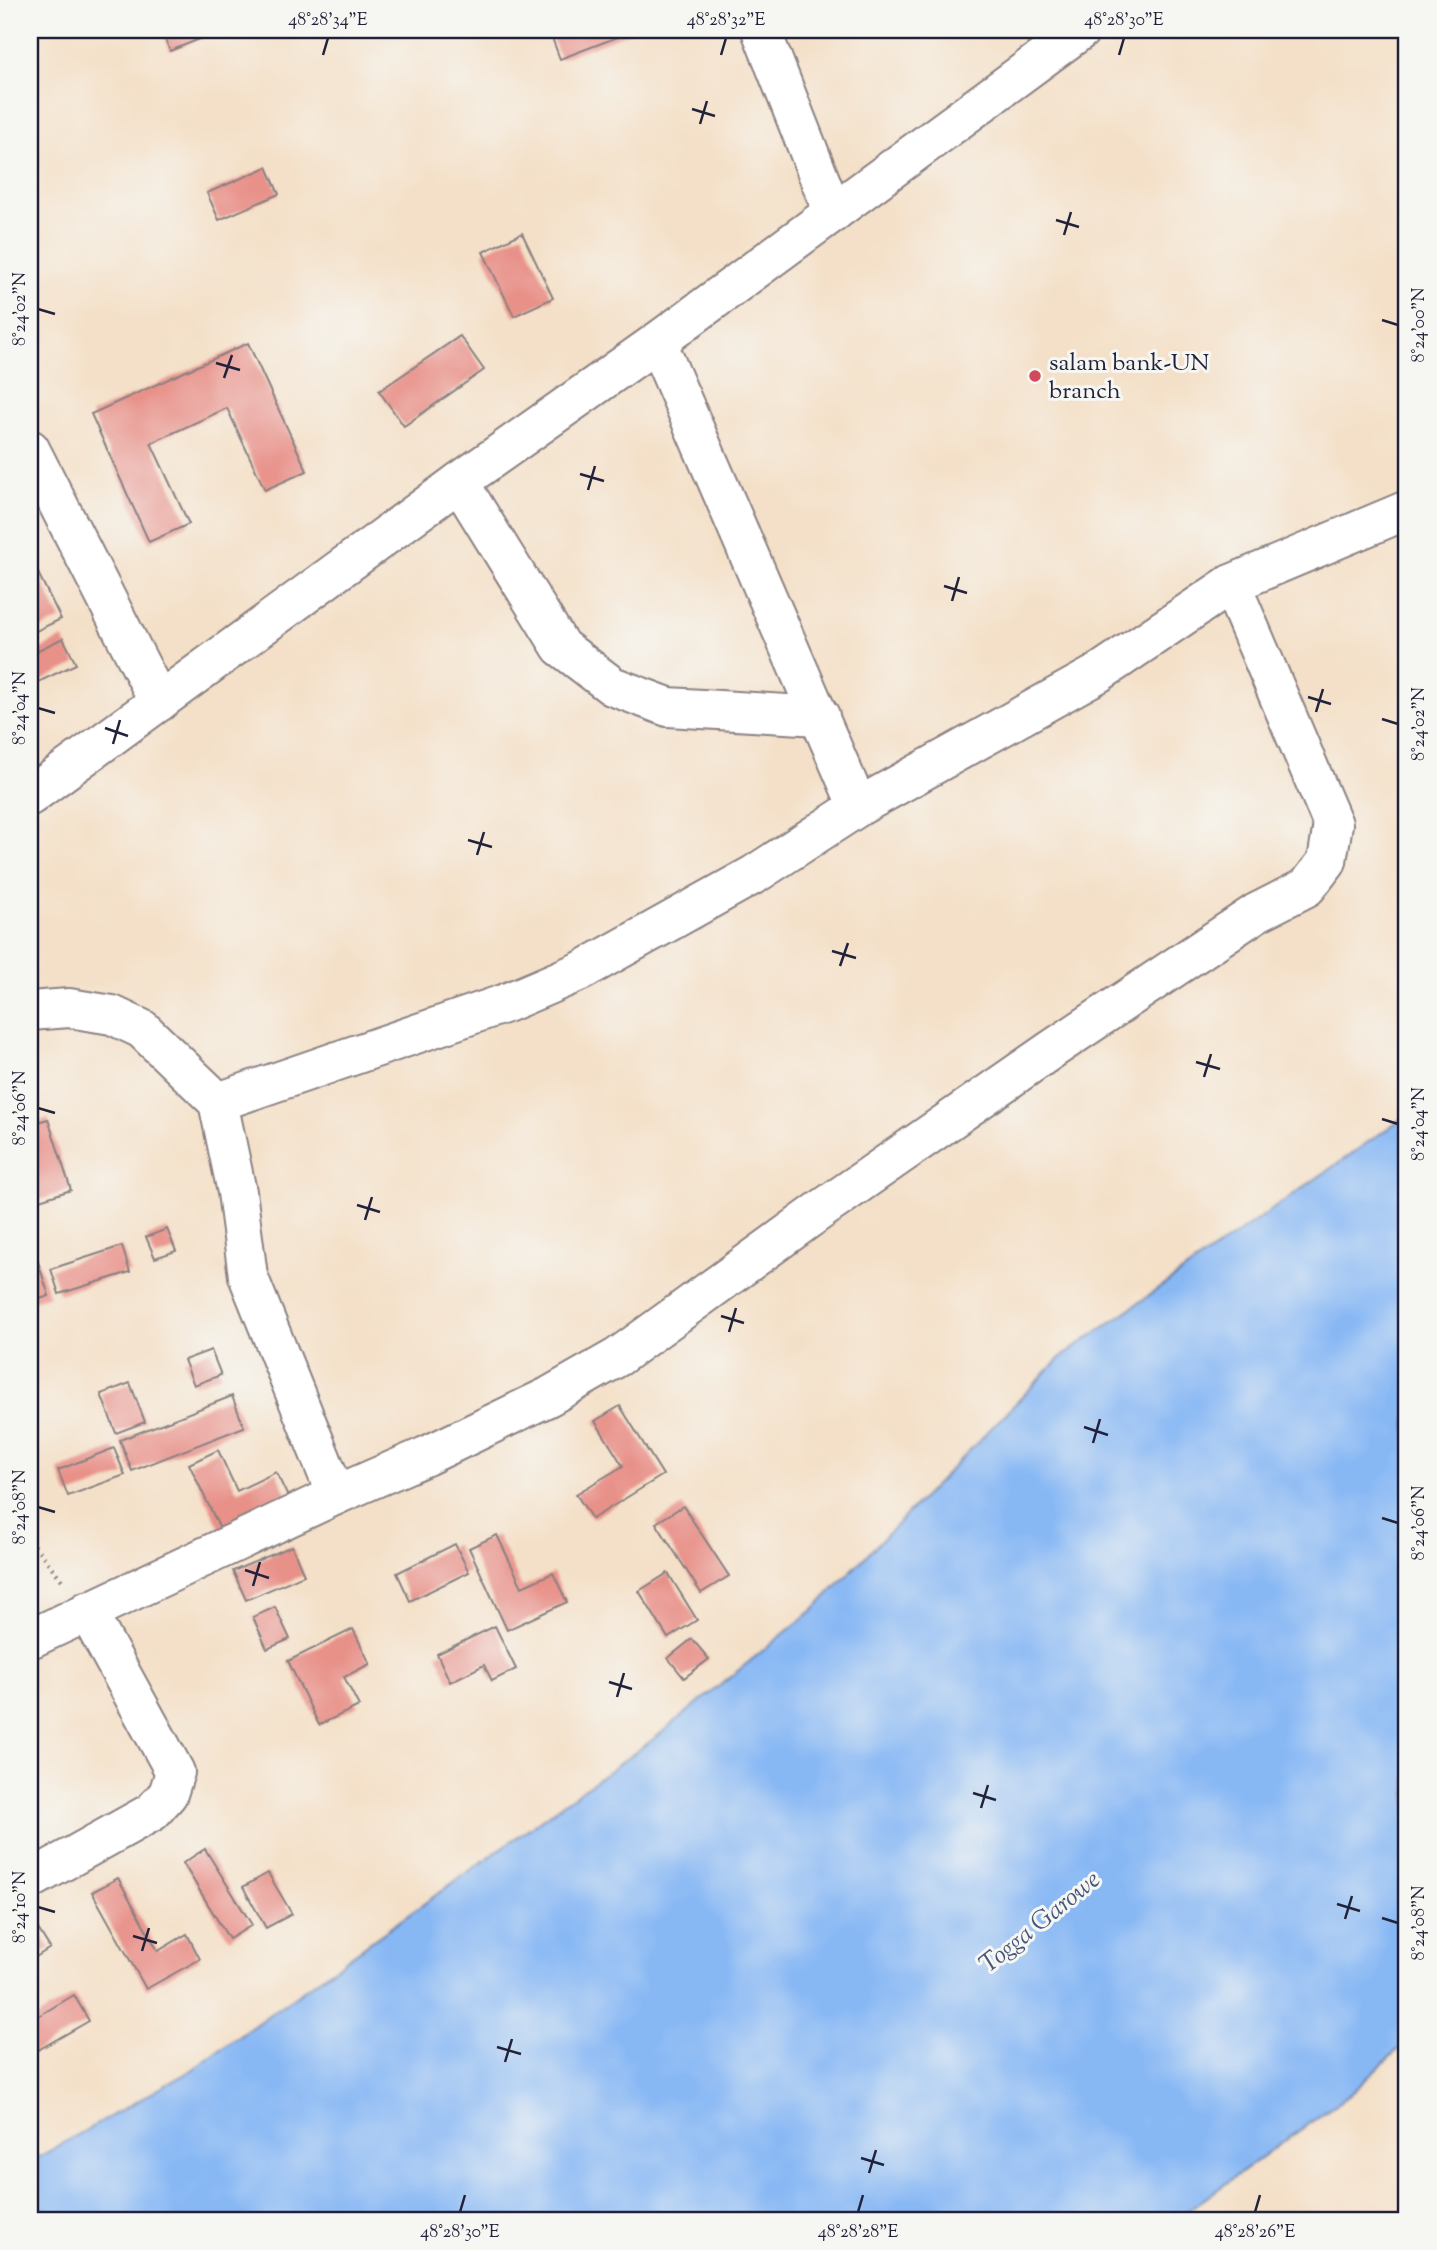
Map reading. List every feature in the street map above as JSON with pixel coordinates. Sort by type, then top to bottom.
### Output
[{"type":"street","points":[[761,30],[833,212]]},
{"type":"street","points":[[30,796],[1082,30]]},
{"type":"street","points":[[657,342],[858,807]]},
{"type":"street","points":[[30,449],[159,702]]},
{"type":"street","points":[[458,482],[562,646],[612,687],[668,707],[820,716]]},
{"type":"street","points":[[218,1102],[506,1003],[581,971],[755,874],[858,807],[1097,674],[1231,584],[1407,510]]},
{"type":"street","points":[[30,1639],[336,1495],[426,1456],[548,1397],[618,1357],[818,1212],[1051,1050],[1256,913],[1307,887],[1326,861],[1333,824],[1231,584]]},
{"type":"street","points":[[30,1011],[69,1008],[111,1015],[142,1029],[218,1102],[237,1192],[248,1276],[336,1495]]},
{"type":"street","points":[[30,1880],[152,1812],[168,1794],[175,1772],[87,1611]]},
{"type":"path","points":[[30,1540],[87,1611]]},
{"type":"water","name":"Togga Garowe","points":[[1407,1115],[1407,2041],[1350,2094],[1175,2220],[30,2220],[30,2162],[192,2070],[655,1738],[813,1610],[1061,1357]]},
{"type":"building","points":[[161,30],[222,30],[170,51]]},
{"type":"building","points":[[549,30],[636,30],[560,59]]},
{"type":"building","points":[[267,167],[279,194],[219,220],[207,193]]},
{"type":"building","points":[[522,233],[553,298],[514,316],[483,252]]},
{"type":"building","points":[[460,336],[484,370],[404,426],[379,391]]},
{"type":"building","points":[[248,343],[307,471],[265,490],[227,408],[151,443],[189,524],[149,542],[91,414]]},
{"type":"building","points":[[35,567],[61,619],[32,633],[30,569]]},
{"type":"building","points":[[63,638],[76,664],[30,686],[30,654]]},
{"type":"building","points":[[48,1119],[71,1190],[30,1203],[30,1124]]},
{"type":"building","points":[[167,1229],[176,1251],[155,1258],[146,1237]]},
{"type":"building","points":[[30,1237],[49,1296],[30,1302]]},
{"type":"building","points":[[122,1246],[130,1272],[59,1294],[51,1269]]},
{"type":"building","points":[[211,1350],[221,1375],[194,1385],[184,1360]]},
{"type":"building","points":[[130,1383],[145,1422],[116,1433],[101,1394]]},
{"type":"building","points":[[232,1396],[244,1427],[132,1471],[120,1440]]},
{"type":"building","points":[[620,1406],[663,1475],[592,1519],[576,1494],[623,1466],[595,1421]]},
{"type":"building","points":[[114,1448],[125,1475],[68,1496],[58,1470]]},
{"type":"building","points":[[218,1450],[237,1491],[276,1472],[289,1499],[221,1531],[189,1464]]},
{"type":"building","points":[[683,1506],[729,1576],[701,1593],[656,1523]]},
{"type":"building","points":[[497,1535],[522,1587],[553,1573],[567,1602],[507,1630],[469,1548]]},
{"type":"building","points":[[455,1544],[469,1572],[410,1601],[397,1573]]},
{"type":"building","points":[[292,1546],[304,1575],[246,1600],[233,1571]]},
{"type":"building","points":[[668,1573],[697,1620],[668,1638],[639,1591]]},
{"type":"building","points":[[275,1607],[290,1639],[267,1649],[253,1617]]},
{"type":"building","points":[[495,1626],[516,1669],[492,1681],[484,1665],[450,1682],[437,1654]]},
{"type":"building","points":[[353,1629],[370,1664],[344,1677],[359,1706],[319,1725],[288,1661]]},
{"type":"building","points":[[692,1639],[709,1659],[684,1678],[668,1658]]},
{"type":"building","points":[[205,1849],[252,1925],[229,1939],[183,1863]]},
{"type":"building","points":[[268,1873],[292,1914],[266,1928],[243,1887]]},
{"type":"building","points":[[118,1878],[158,1951],[187,1934],[200,1959],[146,1989],[92,1892]]},
{"type":"building","points":[[35,1924],[50,1948],[31,1960],[30,1927]]},
{"type":"building","points":[[74,1995],[89,2021],[31,2054],[30,2021]]},
{"type":"place","name":"salam bank-UN branch","points":[[1035,376]]}]
